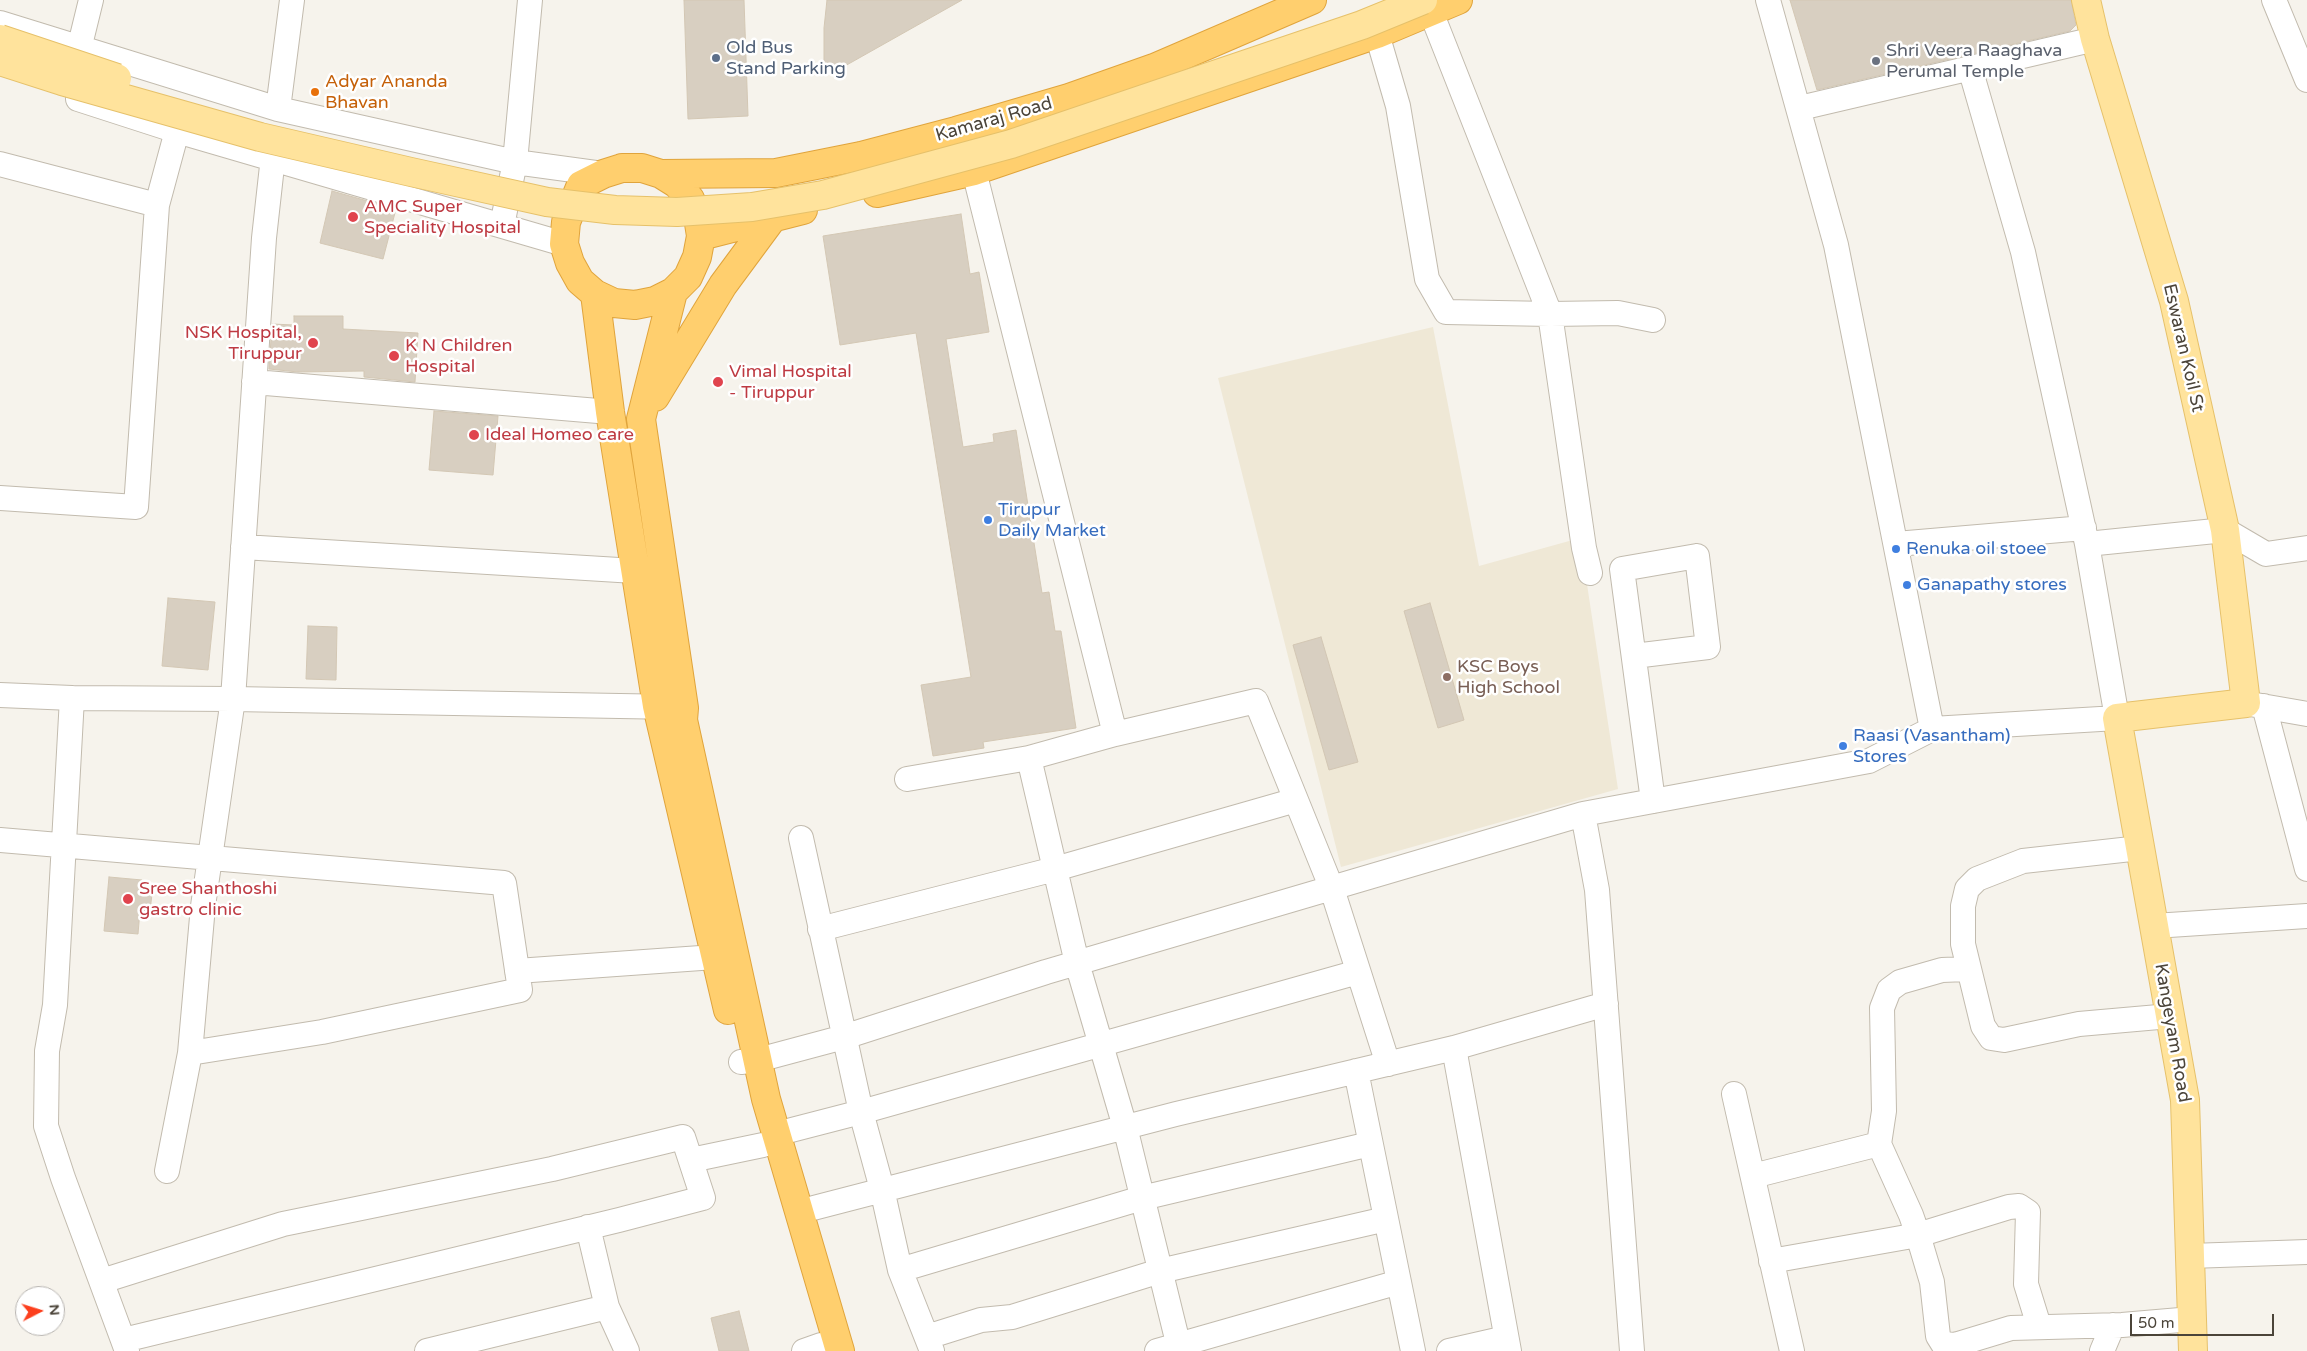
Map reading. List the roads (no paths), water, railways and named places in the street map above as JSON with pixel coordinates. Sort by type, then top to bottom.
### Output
[{"type":"highway","name":"Kamaraj Road","points":[[661,174],[776,173],[918,141],[1070,98],[1194,52],[1312,0]]},
{"type":"highway","points":[[701,236],[774,216],[974,171],[1377,34],[1427,6],[1458,0]]},
{"type":"highway","points":[[622,168],[642,168],[661,174],[677,184],[690,199],[698,216],[701,236],[698,257],[688,277],[673,292],[655,301],[634,305],[614,303],[596,294],[580,281],[570,263],[564,244],[566,222],[582,185],[603,174],[622,168]]},
{"type":"highway","points":[[641,419],[723,285],[774,216],[776,173]]},
{"type":"highway","points":[[673,292],[641,419],[684,708],[683,720],[750,1061],[822,1350]]},
{"type":"highway","points":[[596,294],[610,412],[657,706],[715,957],[750,1061]]},
{"type":"highway","points":[[770,1139],[798,1212],[822,1350]]},
{"type":"main road","points":[[0,39],[239,118],[417,159],[552,186],[616,194],[671,195],[766,189],[822,180],[1000,133],[1338,15],[1374,0]]},
{"type":"main road","name":"Eswaran Koil St","points":[[2086,0],[2094,39],[2174,301],[2225,530],[2255,704]]},
{"type":"main road","points":[[0,60],[62,81],[260,137],[411,172],[547,202],[615,210],[677,212],[752,207],[823,195],[1010,144],[1362,25],[1427,6]]},
{"type":"main road","points":[[2117,718],[2255,704]]},
{"type":"main road","name":"Kangeyam Road","points":[[2117,718],[2185,1100],[2193,1351]]},
{"type":"street","points":[[79,49],[91,0]]},
{"type":"street","points":[[278,109],[292,0]]},
{"type":"street","points":[[502,225],[515,162],[530,0]]},
{"type":"street","points":[[1768,0],[1800,108],[1836,245],[1932,729]]},
{"type":"street","points":[[2274,0],[2307,80]]},
{"type":"street","points":[[1427,6],[1550,314],[1584,548],[1590,573]]},
{"type":"street","points":[[0,23],[278,109],[515,162],[603,174]]},
{"type":"street","points":[[1377,34],[1398,106],[1427,279],[1446,312],[1618,313],[1653,320]]},
{"type":"street","points":[[1800,108],[2094,39]]},
{"type":"street","points":[[750,1061],[844,1037],[1077,963],[1582,814],[1869,760],[1932,729],[2117,718],[2086,536],[2023,252],[1970,68]]},
{"type":"street","points":[[0,74],[177,130],[564,244]]},
{"type":"street","points":[[0,498],[136,507],[157,206],[177,130]]},
{"type":"street","points":[[167,1171],[190,1053],[203,906],[234,699],[264,238],[273,157]]},
{"type":"street","points":[[0,164],[157,206]]},
{"type":"street","points":[[974,171],[1115,734]]},
{"type":"street","points":[[254,382],[610,412]]},
{"type":"street","points":[[1896,544],[2225,530],[2266,554],[2307,548]]},
{"type":"street","points":[[244,547],[635,571]]},
{"type":"street","points":[[1634,656],[1708,646],[1697,556],[1622,569],[1653,801]]},
{"type":"street","points":[[0,695],[72,698],[234,699],[684,708]]},
{"type":"street","points":[[72,698],[55,1005],[47,1052],[46,1126],[102,1281],[126,1345],[703,1198],[684,1137],[552,1169],[283,1224],[102,1281]]},
{"type":"street","points":[[907,779],[1029,758],[1115,734],[1256,701],[1332,889],[1388,1064]]},
{"type":"street","points":[[2307,714],[2255,704],[2307,869]]},
{"type":"street","points":[[1029,758],[1077,963],[1125,1127],[1180,1348]]},
{"type":"street","points":[[820,929],[1054,868],[1296,800]]},
{"type":"street","points":[[1582,814],[1598,890],[1632,1351]]},
{"type":"street","points":[[801,838],[861,1112],[882,1189],[900,1270],[929,1344],[981,1320],[1012,1317],[1160,1271],[1386,1219]]},
{"type":"street","points":[[0,840],[504,883],[520,990],[322,1032],[190,1053]]},
{"type":"street","points":[[2140,848],[2024,861],[1977,878],[1967,889],[1963,906],[1963,944],[1967,969],[1983,1026],[1991,1038],[2004,1040],[2079,1024],[2170,1016]]},
{"type":"street","points":[[2154,926],[2307,916]]},
{"type":"street","points":[[517,971],[715,957]]},
{"type":"street","points":[[1967,969],[1922,975],[1900,982],[1889,990],[1882,1008],[1884,1110],[1879,1144],[1918,1235],[1932,1282],[1938,1336],[1943,1344],[1955,1346],[2011,1328],[2113,1325],[2192,1319]]},
{"type":"street","points":[[691,1160],[1358,972]]},
{"type":"street","points":[[798,1212],[1125,1127],[1454,1048],[1606,1004]]},
{"type":"street","points":[[1449,1351],[1508,1344],[1454,1048]]},
{"type":"street","points":[[1356,1071],[1413,1351]]},
{"type":"street","points":[[1734,1094],[1792,1351]]},
{"type":"street","points":[[900,1270],[1142,1198],[1370,1144]]},
{"type":"street","points":[[1753,1176],[1879,1144]]},
{"type":"street","points":[[1771,1261],[1918,1235],[2009,1207],[2019,1206],[2028,1212],[2026,1284],[2039,1326]]},
{"type":"street","points":[[588,1227],[606,1307],[627,1351]]},
{"type":"street","points":[[2190,1256],[2307,1252]]},
{"type":"street","points":[[1156,1351],[1180,1348],[1399,1282]]},
{"type":"street","points":[[428,1351],[606,1307]]},
{"type":"street","points":[[2102,1351],[2113,1325]]},
{"type":"place","name":"Old Bus Stand Parking","points":[[716,58]]},
{"type":"place","name":"Shri Veera Raaghava Perumal Temple","points":[[1876,61]]},
{"type":"place","name":"Adyar Ananda Bhavan","points":[[315,92]]},
{"type":"place","name":"AMC Super Speciality Hospital","points":[[353,217]]},
{"type":"place","name":"NSK Hospital, Tiruppur","points":[[313,343]]},
{"type":"place","name":"K N Children Hospital","points":[[394,356]]},
{"type":"place","name":"Vimal Hospital - Tiruppur","points":[[718,382]]},
{"type":"place","name":"Ideal Homeo care","points":[[474,435]]},
{"type":"place","name":"Tirupur Daily Market","points":[[988,520]]},
{"type":"place","name":"Renuka oil stoee","points":[[1896,549]]},
{"type":"place","name":"Ganapathy stores","points":[[1907,585]]},
{"type":"place","name":"KSC Boys High School","points":[[1447,677]]},
{"type":"place","name":"Raasi (Vasantham) Stores","points":[[1843,746]]},
{"type":"place","name":"Sree Shanthoshi gastro clinic","points":[[128,899]]}]
